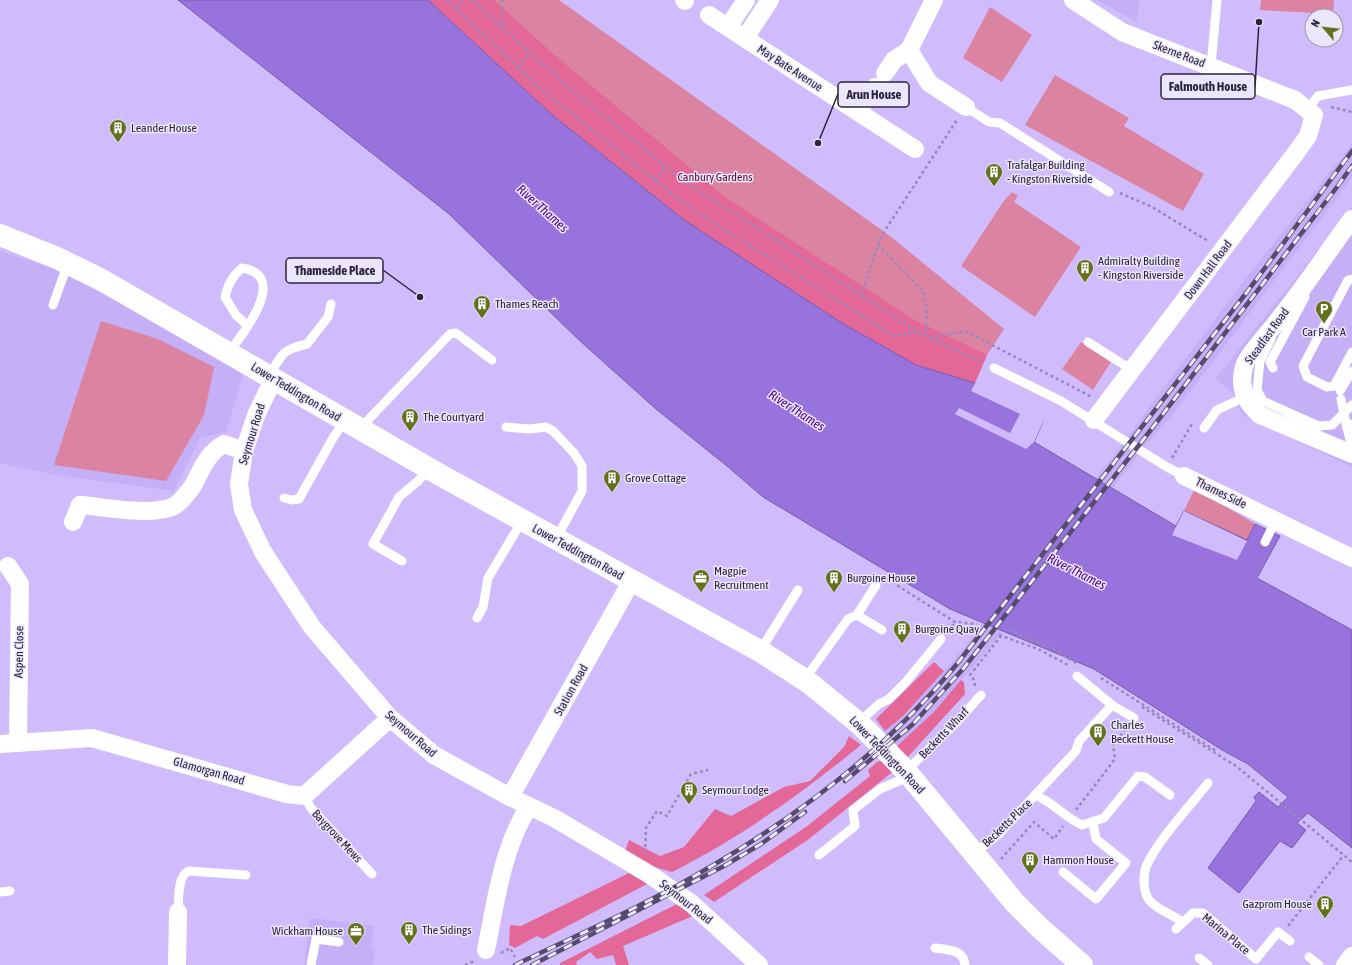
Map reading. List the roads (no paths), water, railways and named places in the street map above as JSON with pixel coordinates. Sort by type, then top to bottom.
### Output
[{"type":"street","points":[[728,28],[746,0]]},
{"type":"street","name":"May Bate Avenue","points":[[745,38],[770,0]]},
{"type":"street","points":[[858,112],[894,60],[909,50],[934,0]]},
{"type":"street","name":"Skerne Road","points":[[1074,0],[1122,32],[1295,100],[1311,112]]},
{"type":"street","name":"May Bate Avenue","points":[[709,15],[915,149]]},
{"type":"street","points":[[909,50],[929,83],[966,107]]},
{"type":"street","name":"Down Hall Road","points":[[1094,420],[1308,136],[1311,112]]},
{"type":"street","name":"Steadfast Road","points":[[1352,219],[1283,314],[1245,362],[1241,384],[1245,397],[1253,409],[1260,415],[1352,454]]},
{"type":"street","name":"Lower Teddington Road","points":[[1,237],[68,263],[230,352],[429,468],[631,582],[760,651],[805,679],[858,723],[908,774],[1015,903],[1040,928],[1082,965]]},
{"type":"street","name":"Seymour Road","points":[[272,376],[244,451],[239,484],[243,510],[263,552],[312,627],[390,718],[434,755],[510,797],[554,818],[656,879],[692,904],[759,965]]},
{"type":"street","points":[[73,522],[80,505],[149,511],[173,507],[191,488],[204,462],[215,449],[224,444],[244,451]]},
{"type":"street","name":"Thames Side","points":[[1184,476],[1352,558]]},
{"type":"street","name":"Aspen Close","points":[[8,566],[20,584],[18,743]]},
{"type":"street","name":"Station Road","points":[[510,797],[631,582]]},
{"type":"street","points":[[304,796],[390,718]]},
{"type":"street","name":"Glamorgan Road","points":[[0,744],[92,738],[287,794],[304,796]]},
{"type":"street","points":[[486,950],[509,846],[520,821],[529,806]]},
{"type":"street","points":[[177,965],[178,912]]},
{"type":"street","points":[[1345,965],[1352,956]]},
{"type":"lane","points":[[1211,66],[1217,0]]},
{"type":"lane","points":[[1311,112],[1318,96],[1352,90]]},
{"type":"lane","points":[[966,107],[989,122],[1000,123],[1109,192]]},
{"type":"lane","points":[[1273,368],[1270,362],[1313,282],[1324,256]]},
{"type":"lane","points":[[53,305],[68,263]]},
{"type":"lane","points":[[230,352],[248,326],[257,312],[264,291],[259,275],[242,268],[235,274],[228,287],[225,298],[236,315],[248,326]]},
{"type":"lane","points":[[1352,279],[1348,280],[1303,366],[1307,377],[1327,387],[1334,386],[1352,352]]},
{"type":"lane","points":[[272,376],[284,352],[292,347],[307,344],[328,316],[331,304]]},
{"type":"lane","points":[[1283,314],[1260,361],[1258,390],[1263,401],[1319,426],[1332,425],[1352,405]]},
{"type":"lane","points":[[284,498],[292,500],[299,499],[333,438],[354,425],[369,419],[450,334],[456,333],[492,360]]},
{"type":"lane","points":[[1088,342],[1132,370]]},
{"type":"lane","name":"Thames Side","points":[[994,368],[1061,401],[1184,476]]},
{"type":"lane","points":[[1352,372],[1341,395],[1350,425],[1352,448]]},
{"type":"lane","points":[[1204,428],[1217,410],[1245,397]]},
{"type":"lane","points":[[506,426],[530,429],[546,427],[553,431],[574,453],[582,466],[582,491],[556,539]]},
{"type":"lane","points":[[402,561],[373,544],[399,497],[418,481],[429,468]]},
{"type":"lane","points":[[477,618],[483,607],[488,578],[522,520]]},
{"type":"lane","points":[[1265,542],[1276,520]]},
{"type":"lane","points":[[805,679],[848,619],[857,615],[876,586]]},
{"type":"lane","points":[[760,651],[798,590]]},
{"type":"lane","points":[[857,615],[882,630]]},
{"type":"lane","points":[[858,723],[905,683],[941,639]]},
{"type":"lane","points":[[1077,676],[1112,705],[1134,718]]},
{"type":"lane","name":"Becketts Wharf","points":[[908,774],[981,694]]},
{"type":"lane","points":[[1035,795],[1076,751],[1079,741],[1112,705]]},
{"type":"lane","points":[[820,855],[855,826],[853,810],[880,789],[908,774]]},
{"type":"lane","points":[[1063,872],[1096,899],[1126,862],[1096,839],[1093,823],[1104,818],[1138,776],[1145,777],[1170,795]]},
{"type":"lane","name":"Marina Place","points":[[1208,783],[1155,850],[1146,868],[1144,889],[1149,900],[1179,925],[1193,913],[1203,913],[1254,962],[1278,932],[1290,941]]},
{"type":"lane","name":"Becketts Place","points":[[974,853],[992,840],[1035,795],[1050,804],[1069,819],[1082,825],[1093,823]]},
{"type":"lane","name":"Baygrove Mews","points":[[304,796],[311,808],[372,874]]},
{"type":"lane","points":[[178,912],[180,886],[184,873],[188,871],[246,875]]},
{"type":"lane","points":[[0,892],[10,891]]},
{"type":"lane","points":[[311,965],[316,939],[339,942]]},
{"type":"lane","points":[[935,948],[960,953],[963,957],[965,965]]},
{"type":"lane","points":[[1309,957],[1319,965]]},
{"type":"lane","points":[[1199,958],[1208,965]]},
{"type":"water","name":"River Thames","points":[[178,0],[428,0],[551,114],[684,220],[842,323],[916,365],[975,383],[1043,422],[1034,442],[1176,526],[1184,511],[1247,540],[1255,524],[1280,536],[1257,578],[1352,630],[1352,848],[1308,813],[1297,823],[1306,830],[1292,848],[1280,841],[1239,893],[1208,868],[1256,801],[1254,797],[1259,792],[1278,807],[1288,797],[1248,764],[1222,750],[1094,669],[950,609],[763,497],[656,409],[579,340],[449,214]]},
{"type":"railway","points":[[515,965],[667,891],[748,844],[813,799],[845,774],[904,722],[957,664],[1247,292],[1352,151]]},
{"type":"railway","points":[[845,781],[912,725],[963,669],[1143,440],[1352,166]]},
{"type":"railway","points":[[532,965],[724,866],[761,844],[805,812]]},
{"type":"place","name":"Falmouth House","points":[[1259,22]]},
{"type":"place","name":"Leander House","points":[[118,143]]},
{"type":"place","name":"Arun House","points":[[818,143]]},
{"type":"place","name":"Trafalgar Building - Kingston Riverside","points":[[994,187]]},
{"type":"place","name":"Admiralty Building - Kingston Riverside","points":[[1085,283]]},
{"type":"place","name":"Thameside Place","points":[[420,297]]},
{"type":"place","name":"Thames Reach","points":[[482,319]]},
{"type":"place","name":"Car Park A","points":[[1324,324]]},
{"type":"place","name":"The Courtyard","points":[[410,432]]},
{"type":"place","name":"Grove Cottage","points":[[612,493]]},
{"type":"place","name":"Magpie Recruitment","points":[[701,593]]},
{"type":"place","name":"Burgoine House","points":[[834,593]]},
{"type":"place","name":"Burgoine Quay","points":[[902,644]]},
{"type":"place","name":"Charles Beckett House","points":[[1098,747]]},
{"type":"place","name":"Seymour Lodge","points":[[689,805]]},
{"type":"place","name":"Hammon House","points":[[1030,875]]},
{"type":"place","name":"Gazprom House","points":[[1325,919]]},
{"type":"place","name":"The Sidings","points":[[409,945]]},
{"type":"place","name":"Wickham House","points":[[356,946]]},
{"type":"park label","name":"Canbury Gardens","points":[[715,177]]}]
